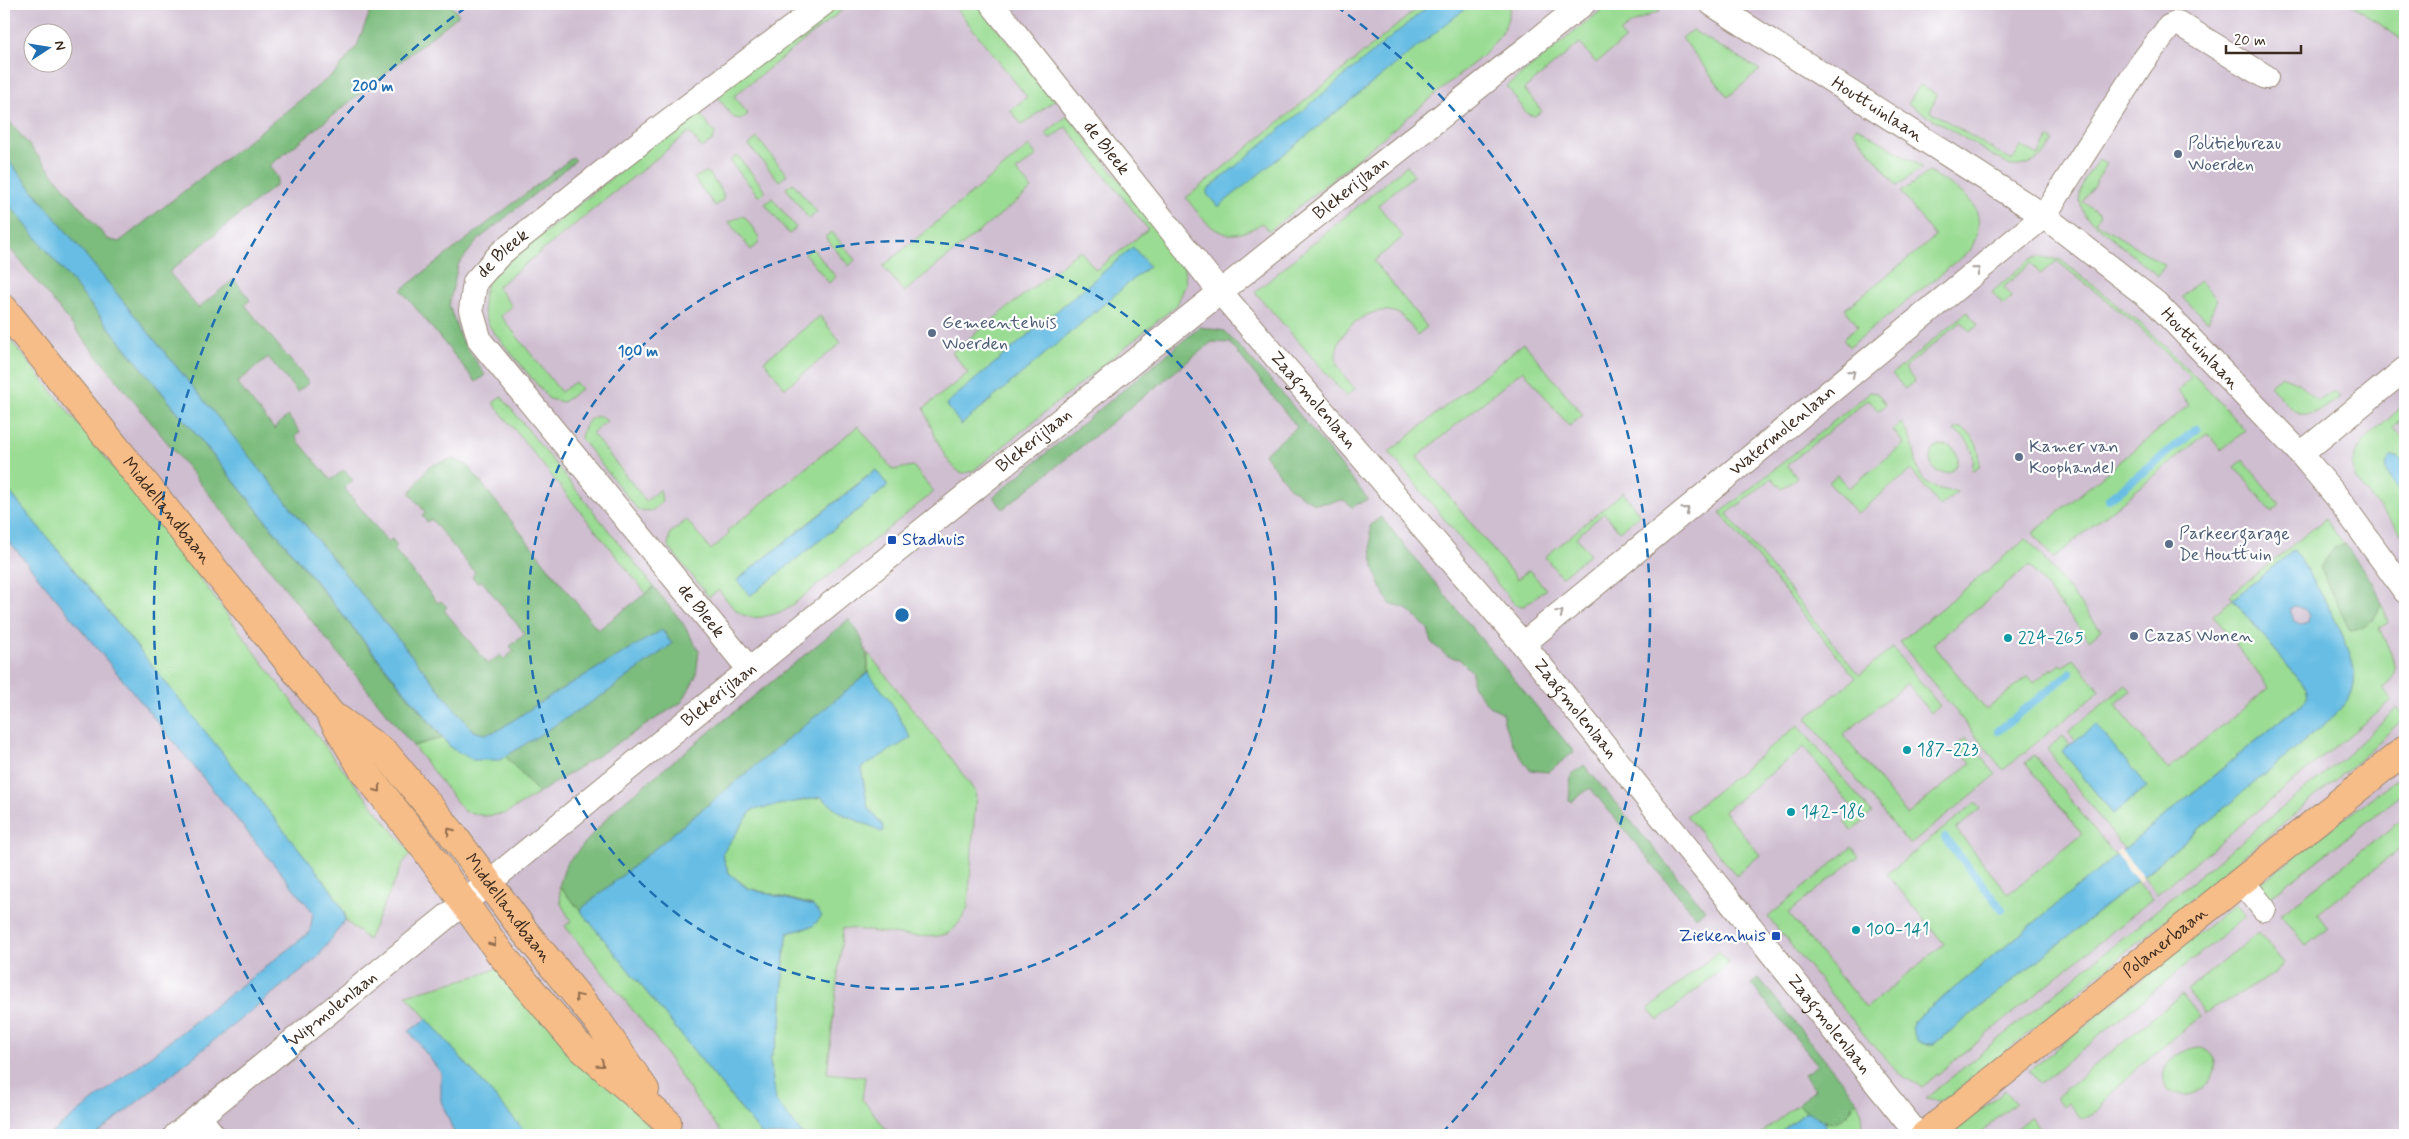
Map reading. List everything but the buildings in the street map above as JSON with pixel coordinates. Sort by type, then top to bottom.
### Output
[{"type":"main road","name":"Middellandbaan","points":[[4,309],[329,712],[364,771],[500,954],[577,1044],[672,1129]]},
{"type":"main road","name":"Middellandbaan","points":[[329,712],[386,754],[450,831],[525,932],[597,1020],[672,1129]]},
{"type":"main road","name":"Polanerbaan","points":[[1926,1135],[2405,750]]},
{"type":"street","name":"de Bleek","points":[[750,670],[480,341],[471,310],[474,282],[501,253],[642,141],[822,4]]},
{"type":"street","name":"de Bleek","points":[[992,4],[1221,293]]},
{"type":"street","name":"Blekerijlaan","points":[[490,883],[588,800],[1583,4]]},
{"type":"street","name":"Houttuinlaan","points":[[1712,4],[2044,216],[2156,303],[2301,454],[2337,497],[2405,591]]},
{"type":"street","points":[[2044,216],[2130,80],[2169,27],[2178,23],[2266,77]]},
{"type":"street","name":"Watermolenlaan","points":[[1523,644],[2044,216]]},
{"type":"street","name":"Zaagmolenlaan","points":[[1221,293],[1523,644],[1918,1135]]},
{"type":"street","points":[[2301,454],[2405,369]]},
{"type":"street","points":[[2242,881],[2264,909]]},
{"type":"street","name":"Wipmolenlaan","points":[[176,1135],[206,1126],[490,883]]},
{"type":"shaded area","points":[[4,4],[2405,4],[2405,1135],[4,1135]]},
{"type":"green space","points":[[373,4],[450,4],[459,15],[269,166],[278,178],[276,185],[169,272],[198,308],[234,279],[250,300],[245,305],[309,383],[297,392],[268,357],[237,383],[275,430],[275,427],[288,416],[300,432],[295,437],[331,480],[344,470],[353,480],[344,488],[388,542],[392,539],[397,546],[394,549],[438,603],[441,601],[447,607],[444,610],[488,664],[500,655],[504,659],[514,651],[510,646],[525,634],[481,580],[477,583],[472,576],[475,573],[431,519],[427,522],[422,515],[425,512],[410,493],[429,466],[452,459],[467,465],[598,630],[654,587],[682,622],[699,651],[696,676],[682,702],[539,793],[505,756],[609,691],[672,644],[663,630],[550,696],[497,731],[484,734],[473,731],[4,155],[4,115],[107,239],[119,242],[336,72],[357,46]]},
{"type":"green space","points":[[831,4],[850,4],[734,96],[748,114],[742,119],[734,118],[715,94]]},
{"type":"green space","points":[[953,4],[977,4],[1055,100],[1022,125],[1010,110],[1027,97]]},
{"type":"green space","points":[[1423,4],[1510,4],[1505,27],[1481,57],[1269,231],[1262,223],[1237,234],[1227,234],[1218,231],[1202,218],[1186,198]]},
{"type":"green space","points":[[1609,4],[1651,4],[1661,11],[1639,20],[1620,33],[1625,39],[1596,63],[1580,43],[1524,89],[1542,111],[1535,116],[1527,114],[1507,86]]},
{"type":"green space","points":[[2351,4],[2405,4],[2405,42]]},
{"type":"green space","points":[[1692,30],[1760,70],[1728,97],[1682,38]]},
{"type":"green space","points":[[1920,85],[1937,95],[1930,111],[2012,161],[2021,146],[2038,156],[2049,138],[2054,142],[2035,161],[2024,165],[2010,166],[1908,104]]},
{"type":"green space","points":[[696,109],[715,133],[713,140],[702,148],[689,132],[497,287],[512,306],[501,316],[561,392],[575,382],[581,389],[563,402],[549,399],[488,323],[483,297],[490,277]]},
{"type":"green space","points":[[1068,115],[1183,261],[1186,284],[1177,305],[974,470],[962,473],[952,465],[942,450],[924,408],[968,373],[952,352],[1080,250],[1096,270],[1148,229],[1066,127],[1050,139],[1045,134]],"holes":[[[1133,248],[1148,266],[961,425],[947,404]]]},
{"type":"green space","points":[[1857,127],[1922,167],[1897,186],[1853,130]]},
{"type":"green space","points":[[757,138],[787,175],[779,181],[749,145]]},
{"type":"green space","points":[[1029,146],[1037,156],[1016,171],[1032,189],[904,292],[883,266]]},
{"type":"green space","points":[[737,155],[766,191],[759,197],[730,161]]},
{"type":"green space","points":[[573,157],[576,160],[478,240],[458,265],[449,305],[460,337],[485,375],[476,382],[401,290]]},
{"type":"green space","points":[[2099,159],[2107,164],[2083,202],[2100,214],[2095,222],[2165,265],[2158,276],[2085,216],[2080,192],[2085,179]]},
{"type":"green space","points":[[1407,165],[1414,175],[1378,205],[1403,237],[1374,261],[1427,327],[1417,335],[1402,316],[1388,311],[1365,316],[1355,322],[1346,331],[1336,352],[1338,366],[1355,389],[1346,396],[1255,292]]},
{"type":"green space","points":[[706,172],[709,173],[723,193],[723,200],[715,206],[694,178]]},
{"type":"green space","points":[[1929,172],[1963,194],[1976,211],[1978,222],[1976,235],[1970,251],[1849,347],[1843,339],[1858,326],[1845,309],[1935,237],[1901,192]]},
{"type":"green space","points":[[793,183],[817,212],[809,219],[786,188]]},
{"type":"green space","points":[[4,198],[442,738],[413,746],[4,241]]},
{"type":"green space","points":[[772,198],[796,228],[789,234],[765,204]]},
{"type":"green space","points":[[741,216],[745,217],[759,237],[758,244],[751,250],[729,222]]},
{"type":"green space","points":[[832,232],[855,260],[849,266],[825,237]]},
{"type":"green space","points":[[812,248],[836,277],[829,283],[805,254]]},
{"type":"green space","points":[[2039,257],[2061,260],[2140,323],[2209,390],[2245,431],[2221,450],[2207,433],[2053,558],[2033,533],[2189,405],[2178,391],[2191,377],[2137,325],[2057,261],[2040,274],[2031,263],[2004,287],[2012,297],[2003,305],[1992,292],[2029,260]]},
{"type":"green space","points":[[2199,281],[2217,299],[2208,321],[2182,297]]},
{"type":"green space","points":[[1967,312],[1978,325],[1970,332],[1961,322],[1904,368],[1915,381],[1905,389],[1892,374]]},
{"type":"green space","points":[[820,316],[841,343],[785,388],[764,361]]},
{"type":"green space","points":[[1200,327],[1224,331],[1277,387],[1368,499],[1352,507],[1344,500],[1315,504],[1291,489],[1264,454],[1297,427],[1230,343],[1212,342],[1003,509],[993,497]]},
{"type":"green space","points":[[4,332],[168,535],[333,757],[411,853],[403,863],[368,940],[345,920],[345,914],[332,891],[121,627],[4,485]]},
{"type":"green space","points":[[1524,343],[1583,415],[1569,426],[1523,370],[1417,457],[1517,579],[1529,570],[1546,589],[1524,606],[1515,605],[1389,452]]},
{"type":"green space","points":[[2281,376],[2299,383],[2317,401],[2334,391],[2340,397],[2318,411],[2302,414],[2287,404],[2270,385]]},
{"type":"green space","points":[[1870,392],[1877,393],[1886,405],[1878,411],[1869,399],[1787,465],[1797,477],[1782,489],[1772,478],[1727,514],[1859,675],[1893,648],[1940,706],[1931,713],[1907,683],[1843,735],[1907,815],[1971,763],[1957,745],[1966,738],[1996,775],[1910,845],[1806,718],[1856,678],[1720,513]]},
{"type":"green space","points":[[501,396],[654,587],[646,593],[493,403]]},
{"type":"green space","points":[[2405,404],[2405,415],[2393,427],[2405,440],[2405,463],[2398,457],[2389,479],[2405,497],[2405,537],[2355,480],[2352,466],[2356,453],[2363,442]]},
{"type":"green space","points":[[600,416],[607,421],[592,433],[646,501],[660,489],[662,502],[652,511],[638,510],[581,439],[586,424],[592,418]]},
{"type":"green space","points":[[1901,423],[1913,445],[1922,477],[1929,484],[1940,489],[1958,491],[1940,506],[1911,470],[1857,514],[1829,482],[1837,475],[1849,488],[1904,444],[1893,430]]},
{"type":"green space","points":[[858,426],[893,470],[913,466],[934,492],[786,610],[763,617],[755,618],[740,613],[719,590],[709,597],[668,546],[670,533],[687,520],[711,550],[729,534],[727,531]],"holes":[[[875,470],[888,486],[750,596],[738,579]]]},
{"type":"green space","points":[[1956,428],[1962,428],[1967,432],[1976,444],[1979,455],[1979,467],[1974,471],[1972,470],[1972,452],[1968,442],[1954,431]]},
{"type":"green space","points":[[1944,445],[1954,449],[1958,459],[1954,469],[1944,473],[1934,469],[1930,459],[1934,449]]},
{"type":"green space","points":[[2243,460],[2280,505],[2272,512],[2235,467]]},
{"type":"green space","points":[[1623,492],[1640,515],[1619,531],[1604,513],[1576,537],[1590,554],[1561,577],[1545,557]]},
{"type":"green space","points":[[1381,517],[1574,752],[1548,772],[1530,770],[1516,750],[1502,712],[1489,706],[1472,685],[1472,672],[1459,659],[1447,656],[1432,643],[1428,629],[1407,609],[1390,604],[1376,575],[1371,548],[1370,525]]},
{"type":"green space","points":[[2325,519],[2345,545],[2335,547],[2332,590],[2350,631],[2373,620],[2382,604],[2388,623],[2379,628],[2393,660],[2394,668],[2390,683],[2383,689],[2392,700],[2157,894],[2143,876],[2334,716],[2347,702],[2353,689],[2354,670],[2342,635],[2322,596],[2294,550],[2233,599],[2230,595]]},
{"type":"green space","points":[[2027,538],[2101,630],[2089,640],[2029,566],[1933,644],[1986,710],[2028,676],[2034,682],[2052,668],[2053,670],[2061,664],[2063,666],[2074,659],[2100,691],[2003,770],[1900,642]]},
{"type":"green space","points":[[2345,545],[2373,582],[2382,604],[2365,626],[2350,631],[2320,567],[2335,547]]},
{"type":"green space","points":[[2233,599],[2306,688],[2308,694],[2306,700],[2124,849],[2047,749],[2063,736],[2070,745],[2063,752],[2113,814],[2146,787],[2087,732],[2076,741],[2068,732],[2126,685],[2131,691],[2115,704],[2168,770],[2269,688],[2213,615]]},
{"type":"green space","points":[[849,619],[864,644],[868,673],[580,910],[559,886],[566,864],[617,807]]},
{"type":"green space","points":[[868,653],[949,755],[976,793],[968,907],[956,927],[942,935],[930,937],[899,935],[843,928],[827,1073],[865,1077],[862,1099],[891,1135],[803,1135],[776,1101],[770,1060],[781,1028],[784,957],[788,933],[813,926],[813,905],[748,888],[729,873],[722,854],[752,810],[821,797],[844,815],[876,828],[880,832],[882,824],[868,808],[861,767],[889,699],[868,673]]},
{"type":"green space","points":[[2397,708],[2405,717],[2354,765],[1951,1096],[1939,1100],[1926,1098],[2346,756]]},
{"type":"green space","points":[[1798,725],[1872,813],[1852,831],[1844,822],[1856,812],[1804,747],[1724,811],[1760,855],[1736,875],[1686,816]]},
{"type":"green space","points":[[442,738],[451,748],[500,760],[505,756],[539,793],[505,814],[484,816],[464,811],[413,746]]},
{"type":"green space","points":[[2034,755],[2116,856],[1913,1022],[1924,1044],[1934,1044],[2137,881],[2152,899],[1922,1087],[1902,1076],[1876,1049],[1768,917],[1852,847],[1859,856],[1788,913],[1866,1008],[1944,944],[1887,874],[1975,803],[1980,809],[1956,829],[2008,894],[2082,834],[2025,763]]},
{"type":"green space","points":[[1584,765],[1705,910],[1696,917],[1590,788],[1571,802],[1569,800],[1571,775]]},
{"type":"green space","points":[[2405,772],[2405,792],[2269,898],[2258,885]]},
{"type":"green space","points":[[2405,817],[2405,845],[2317,914],[2328,928],[2306,946],[2281,914]]},
{"type":"green space","points":[[559,886],[762,1135],[724,1135],[697,1101],[656,1039],[565,926],[571,921],[561,904]]},
{"type":"green space","points":[[2235,904],[2246,916],[2040,1084],[2029,1071]]},
{"type":"green space","points":[[2258,933],[2284,963],[2276,973],[2205,1013],[2187,990]]},
{"type":"green space","points":[[1719,951],[1729,963],[1658,1021],[1649,1009]]},
{"type":"green space","points":[[502,966],[626,1099],[656,1135],[528,1135],[406,995],[480,975]]},
{"type":"green space","points":[[1759,978],[1857,1100],[1849,1113],[1839,1121],[1833,1122],[1820,1119],[1798,1104],[1815,1090],[1804,1075],[1817,1064],[1751,984]]},
{"type":"green space","points":[[2182,994],[2200,1017],[2140,1065],[2113,1091],[2099,1110],[2082,1119],[2068,1103],[2063,1107],[2055,1098]]},
{"type":"green space","points":[[2199,1047],[2209,1052],[2214,1059],[2213,1075],[2208,1083],[2202,1089],[2186,1095],[2167,1089],[2164,1081],[2166,1067],[2177,1056]]},
{"type":"green space","points":[[2005,1090],[2016,1103],[1977,1135],[1951,1135]]},
{"type":"green space","points":[[1857,1100],[1862,1113],[1863,1127],[1852,1135],[1827,1135],[1824,1121],[1835,1121],[1844,1117]]},
{"type":"green space","points":[[1798,1104],[1807,1111],[1776,1135],[1759,1135]]},
{"type":"green space","points":[[2030,1117],[2042,1132],[2038,1135],[2008,1135]]},
{"type":"water","points":[[1431,4],[1471,4],[1218,207],[1207,194],[1207,190]]},
{"type":"water","points":[[4,155],[473,731],[484,734],[497,731],[550,696],[662,630],[672,644],[609,691],[500,760],[473,760],[451,748],[4,198]]},
{"type":"water","points":[[1133,247],[1149,266],[961,425],[946,404]]},
{"type":"water","points":[[2391,457],[2398,457],[2405,463],[2405,497],[2386,473],[2387,462]]},
{"type":"water","points":[[876,470],[888,486],[750,596],[737,580]]},
{"type":"water","points":[[4,485],[321,876],[338,901],[345,920],[318,957],[96,1135],[49,1135],[310,932],[313,912],[4,535]]},
{"type":"water","points":[[2294,550],[2333,616],[2350,654],[2354,670],[2354,684],[2347,702],[2334,716],[2143,876],[1934,1044],[1924,1044],[1917,1041],[1912,1029],[1913,1022],[2306,700],[2308,694],[2306,688],[2233,599]],"holes":[[[2294,606],[2308,613],[2308,623],[2301,625],[2294,621],[2290,609]]]},
{"type":"water","points":[[868,673],[889,699],[911,738],[861,768],[868,808],[882,824],[884,831],[880,832],[844,815],[821,797],[752,810],[722,854],[729,873],[747,888],[813,906],[822,916],[813,926],[788,933],[784,957],[781,1028],[770,1060],[776,1101],[803,1135],[762,1135],[580,910]]},
{"type":"water","points":[[2096,724],[2147,787],[2113,814],[2062,751]]},
{"type":"water","points":[[427,1019],[528,1135],[455,1135],[441,1101],[441,1073],[409,1031]]},
{"type":"water","points":[[1807,1111],[1824,1121],[1827,1135],[1776,1135]]},
{"type":"pier","points":[[2120,849],[2144,878],[2139,883],[2115,853]]},
{"type":"waterway","points":[[2109,499],[2197,429]]},
{"type":"waterway","points":[[1998,731],[2070,673]]},
{"type":"waterway","points":[[1945,838],[2002,909]]},
{"type":"place","name":"Politiebureau Woerden","points":[[2178,154]]},
{"type":"place","name":"Gemeentehuis Woerden","points":[[932,333]]},
{"type":"place","name":"Kamer van Koophandel","points":[[2019,457]]},
{"type":"place","name":"Stadhuis","points":[[892,540]]},
{"type":"place","name":"Parkeergarage De Houttuin","points":[[2169,544]]},
{"type":"place","name":"Cazas Wonen","points":[[2134,636]]},
{"type":"place","name":"224-265","points":[[2008,638]]},
{"type":"place","name":"187-223","points":[[1907,750]]},
{"type":"place","name":"142-186","points":[[1791,812]]},
{"type":"place","name":"100-141","points":[[1856,930]]},
{"type":"place","name":"Ziekenhuis","points":[[1776,936]]}]
